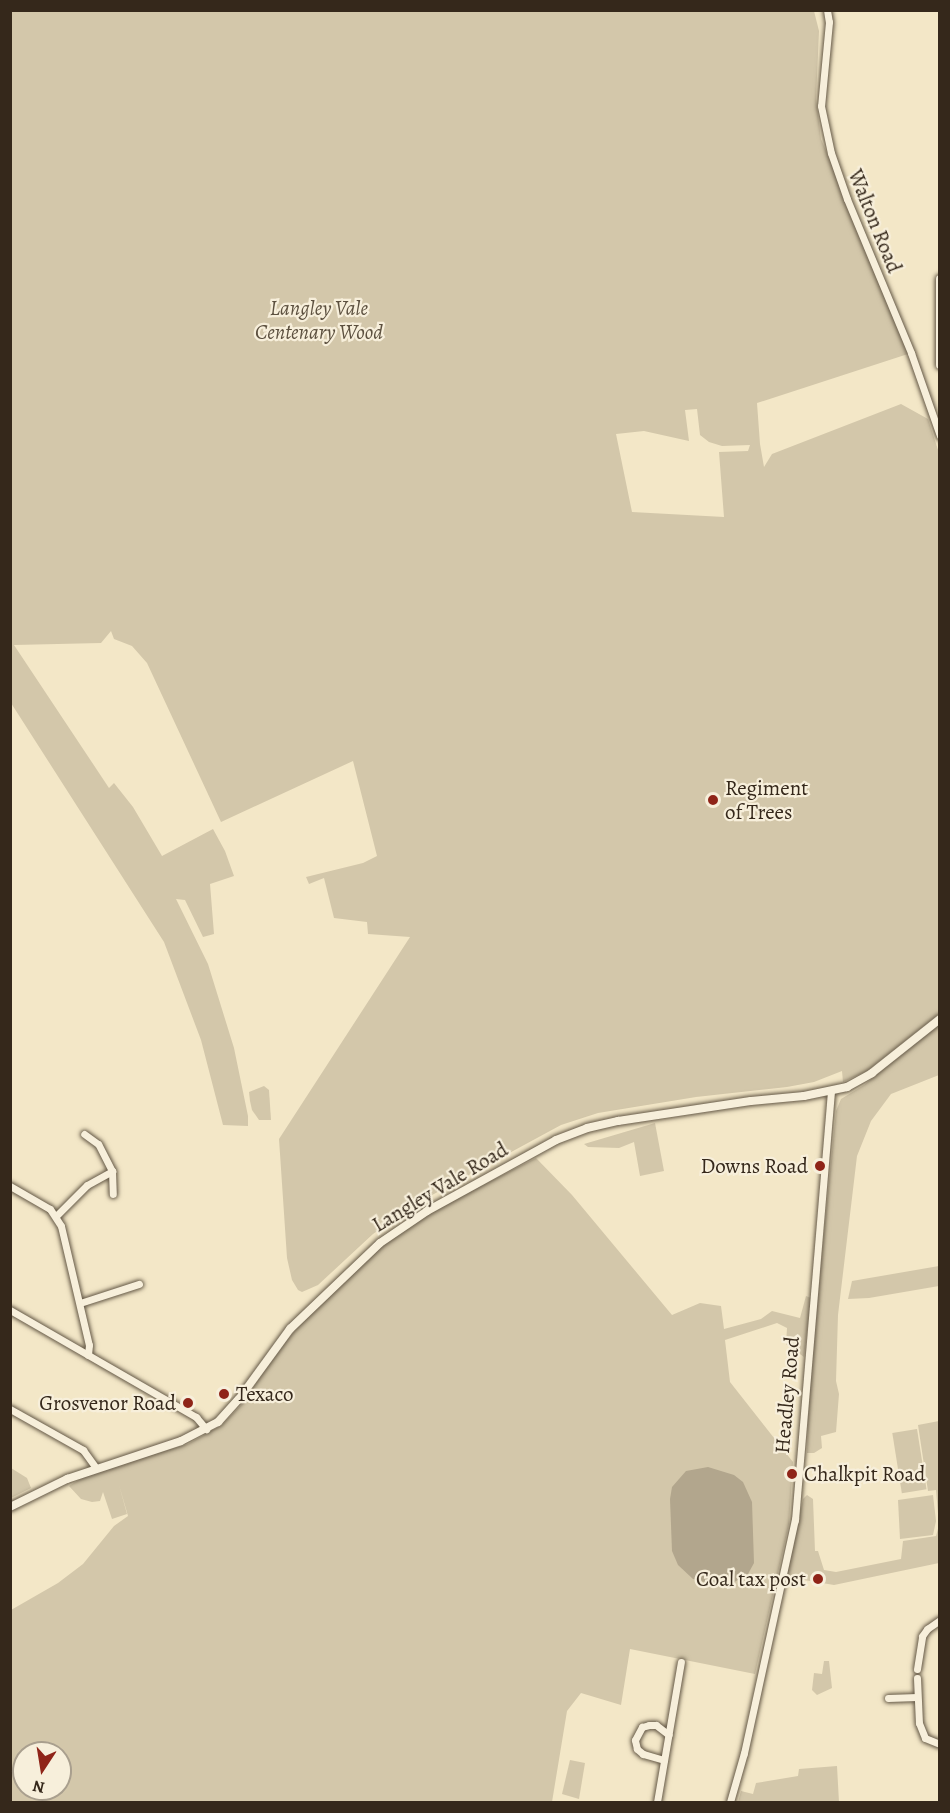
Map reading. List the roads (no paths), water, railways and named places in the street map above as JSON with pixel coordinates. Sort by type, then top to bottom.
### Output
[{"type":"street","name":"Walton Road","points":[[827,10],[829,22],[821,106],[831,153],[847,199],[910,353],[939,436]]},
{"type":"street","points":[[939,279],[939,365]]},
{"type":"street","points":[[831,1091],[847,1087],[872,1073],[939,1019]]},
{"type":"street","name":"Langley Vale Road","points":[[10,1508],[55,1484],[96,1468],[181,1441],[206,1429],[225,1416],[240,1399],[290,1329],[363,1258],[408,1223],[556,1140],[602,1125],[751,1101],[831,1091]]},
{"type":"street","name":"Headley Road","points":[[730,1803],[744,1753],[795,1520],[831,1091]]},
{"type":"street","points":[[84,1134],[98,1144],[112,1172],[113,1194]]},
{"type":"street","points":[[57,1215],[87,1185],[112,1172]]},
{"type":"street","points":[[10,1186],[40,1202],[57,1215],[65,1236],[80,1303],[90,1351],[88,1355]]},
{"type":"street","points":[[80,1303],[139,1284]]},
{"type":"street","points":[[10,1310],[196,1417],[206,1429]]},
{"type":"street","points":[[10,1409],[83,1450],[89,1455],[96,1468]]},
{"type":"street","points":[[917,1669],[922,1636],[939,1620]]},
{"type":"street","points":[[657,1803],[681,1662]]},
{"type":"street","points":[[917,1678],[919,1723],[925,1738],[939,1744]]},
{"type":"street","points":[[888,1698],[917,1696]]},
{"type":"street","points":[[664,1760],[643,1754],[637,1749],[635,1740],[642,1727],[649,1725],[656,1725],[669,1736]]},
{"type":"place","name":"Regiment of Trees","points":[[713,800]]},
{"type":"place","name":"Downs Road","points":[[820,1166]]},
{"type":"place","name":"Texaco","points":[[224,1394]]},
{"type":"place","name":"Grosvenor Road","points":[[188,1403]]},
{"type":"place","name":"Chalkpit Road","points":[[792,1474]]},
{"type":"place","name":"Coal tax post","points":[[818,1579]]},
{"type":"park label","name":"Langley Vale Centenary Wood","points":[[319,320]]}]
